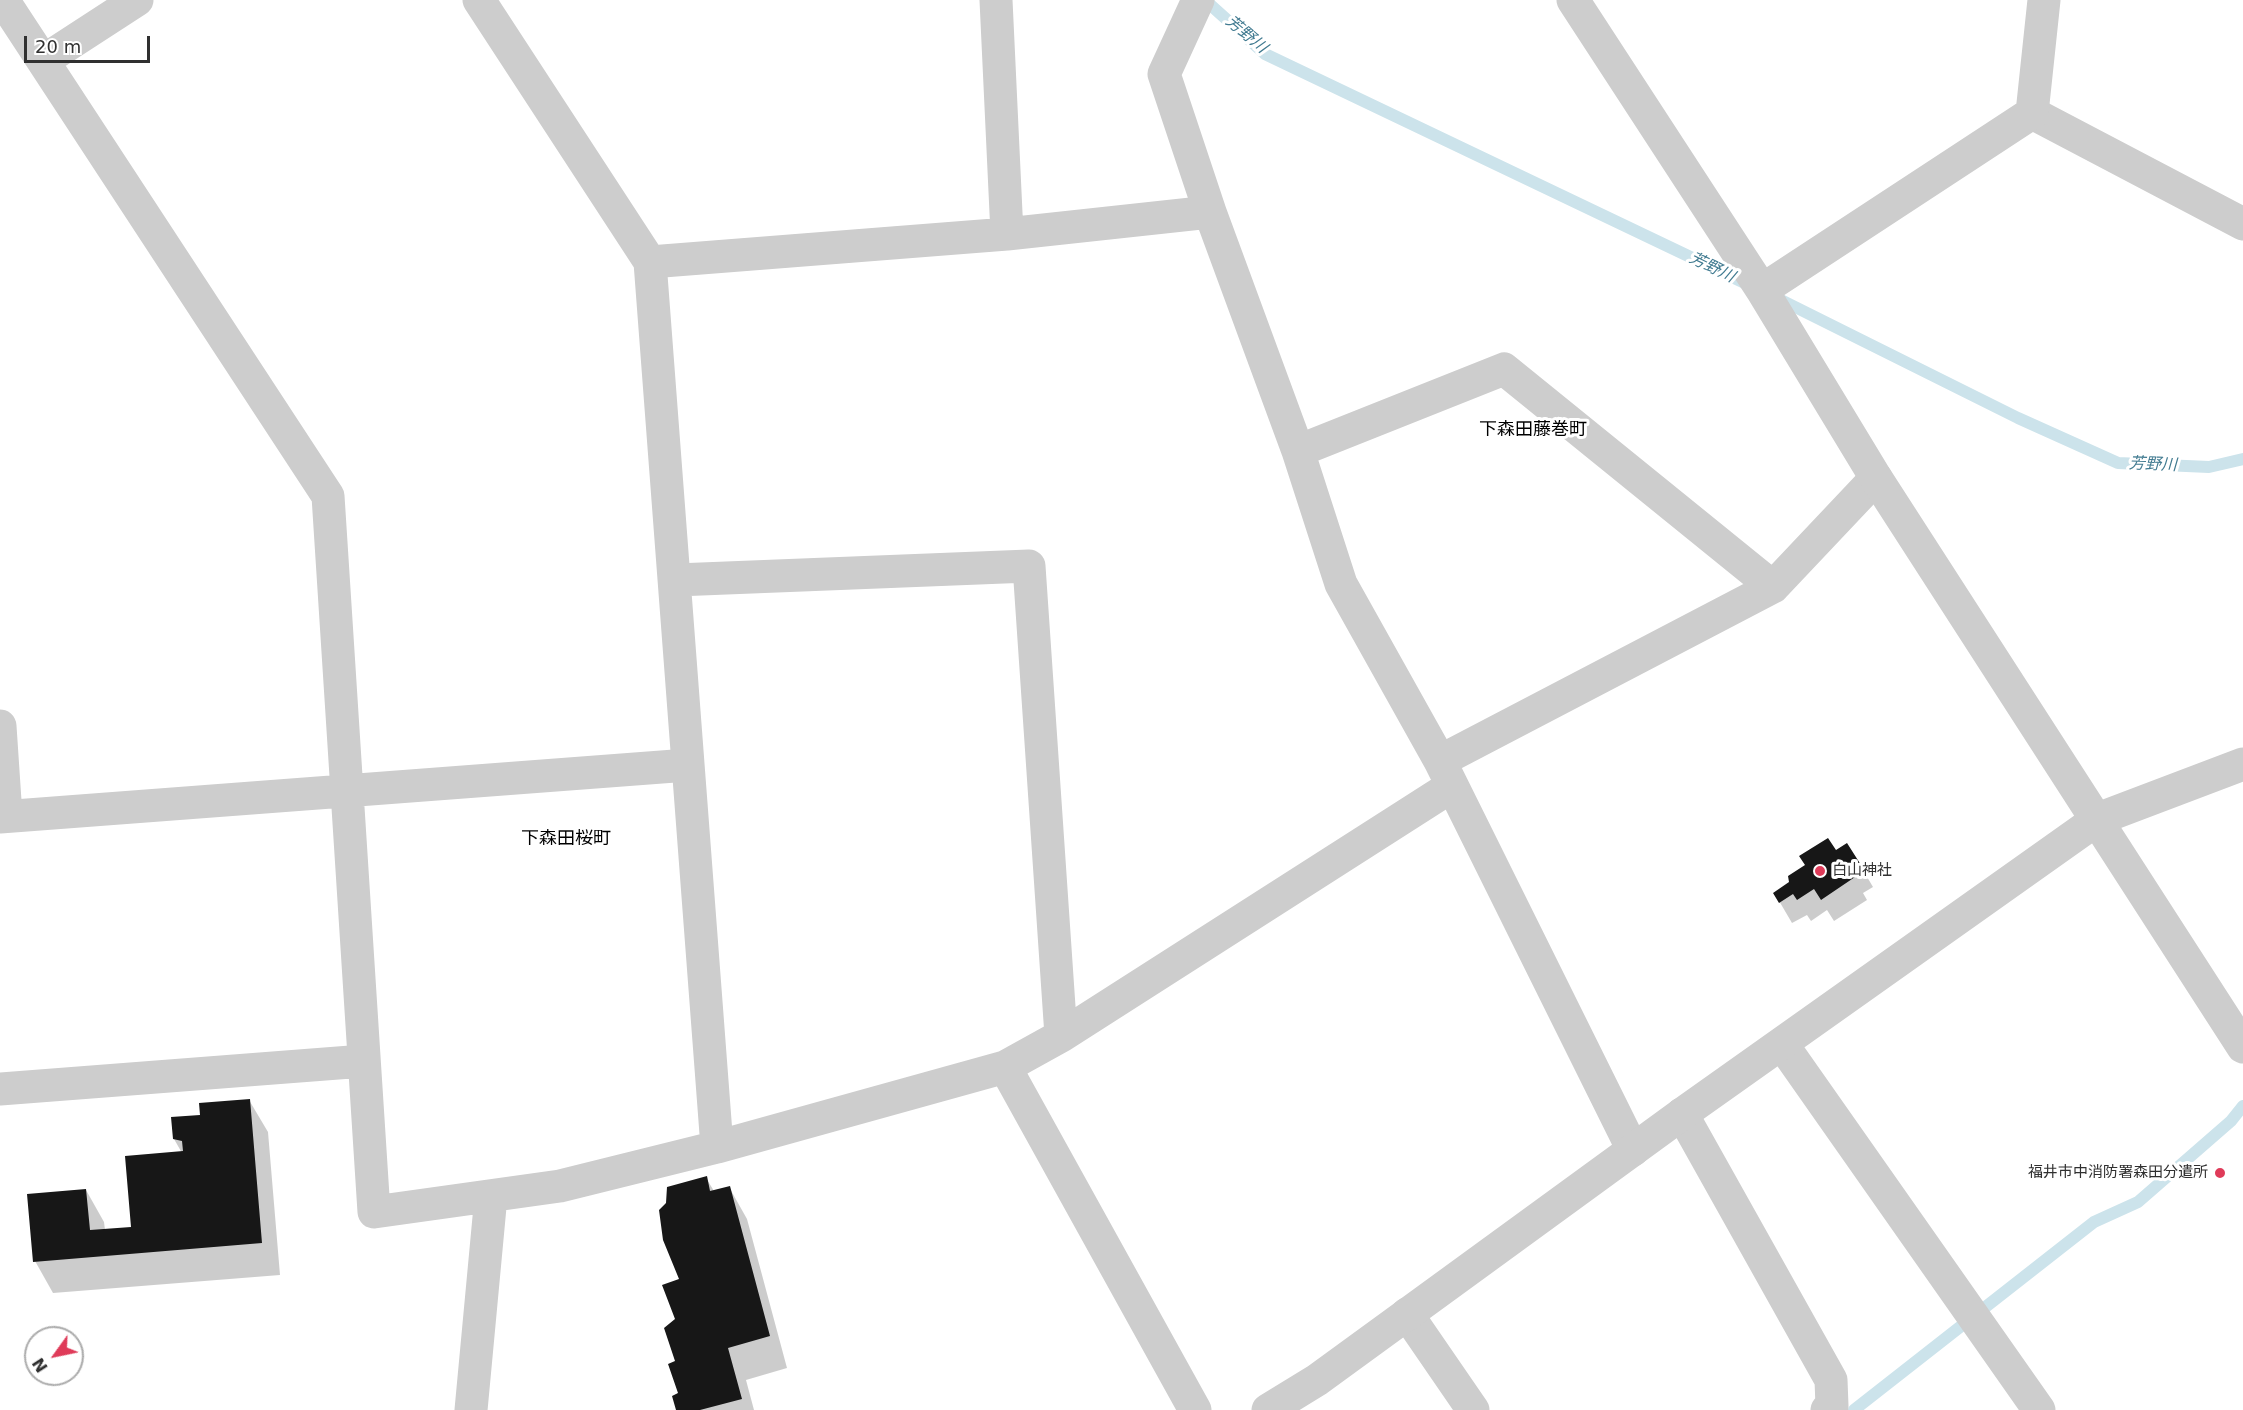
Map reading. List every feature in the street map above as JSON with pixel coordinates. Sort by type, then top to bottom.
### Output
[{"type":"street","points":[[3,0],[328,496],[374,1212],[560,1186],[717,1147],[1005,1067],[1061,1036],[1446,773],[1773,587],[1876,478]]},
{"type":"street","points":[[43,61],[137,0]]},
{"type":"street","points":[[479,0],[650,262],[676,580],[717,1147]]},
{"type":"street","points":[[996,0],[1007,234]]},
{"type":"street","points":[[1198,0],[1164,74],[1210,212],[1298,451],[1341,584],[1446,773],[1633,1150]]},
{"type":"street","points":[[1573,0],[1762,290],[1876,478],[2243,1047]]},
{"type":"street","points":[[2032,113],[2044,0]]},
{"type":"street","points":[[1762,290],[2032,113]]},
{"type":"street","points":[[2032,113],[2243,224]]},
{"type":"street","points":[[650,262],[1007,234],[1210,212]]},
{"type":"street","points":[[1298,451],[1504,369],[1773,587]]},
{"type":"street","points":[[676,580],[1029,566],[1061,1036]]},
{"type":"street","points":[[0,726],[3,817],[688,765]]},
{"type":"street","points":[[1268,1410],[1317,1380],[1682,1114],[2098,819],[2243,764]]},
{"type":"street","points":[[1782,1044],[2038,1410]]},
{"type":"street","points":[[0,1089],[364,1061]]},
{"type":"street","points":[[1005,1067],[1195,1410]]},
{"type":"street","points":[[1682,1114],[1832,1380],[1832,1406],[1827,1410]]},
{"type":"street","points":[[471,1410],[491,1196]]},
{"type":"street","points":[[1407,1314],[1473,1410]]},
{"type":"building","points":[[1828,838],[1836,850],[1847,843],[1861,865],[1851,871],[1855,877],[1821,900],[1814,889],[1797,900],[1793,894],[1779,903],[1773,893],[1789,882],[1788,876],[1805,865],[1799,856]]},
{"type":"building","points":[[250,1099],[262,1243],[33,1262],[27,1194],[86,1189],[90,1230],[131,1227],[125,1156],[183,1151],[182,1141],[173,1139],[171,1117],[200,1115],[199,1103]]},
{"type":"building","points":[[707,1176],[710,1191],[730,1186],[770,1336],[728,1348],[742,1399],[700,1410],[676,1410],[672,1396],[678,1393],[668,1364],[675,1361],[664,1328],[675,1319],[662,1285],[679,1279],[663,1240],[659,1210],[666,1203],[667,1187]]},
{"type":"waterway","name":"芳野川","points":[[1205,0],[1265,54],[1749,285]]},
{"type":"waterway","name":"芳野川","points":[[1775,297],[2018,418],[2118,463],[2209,467],[2243,459]]},
{"type":"waterway","points":[[1854,1410],[2094,1222],[2138,1202],[2231,1121],[2243,1106]]},
{"type":"place","name":"白山神社","points":[[1820,871]]},
{"type":"place","name":"福井市中消防署森田分遣所","points":[[2220,1173]]},
{"type":"district","name":"下森田藤巻町","points":[[1533,430]]},
{"type":"district","name":"下森田桜町","points":[[566,839]]}]
